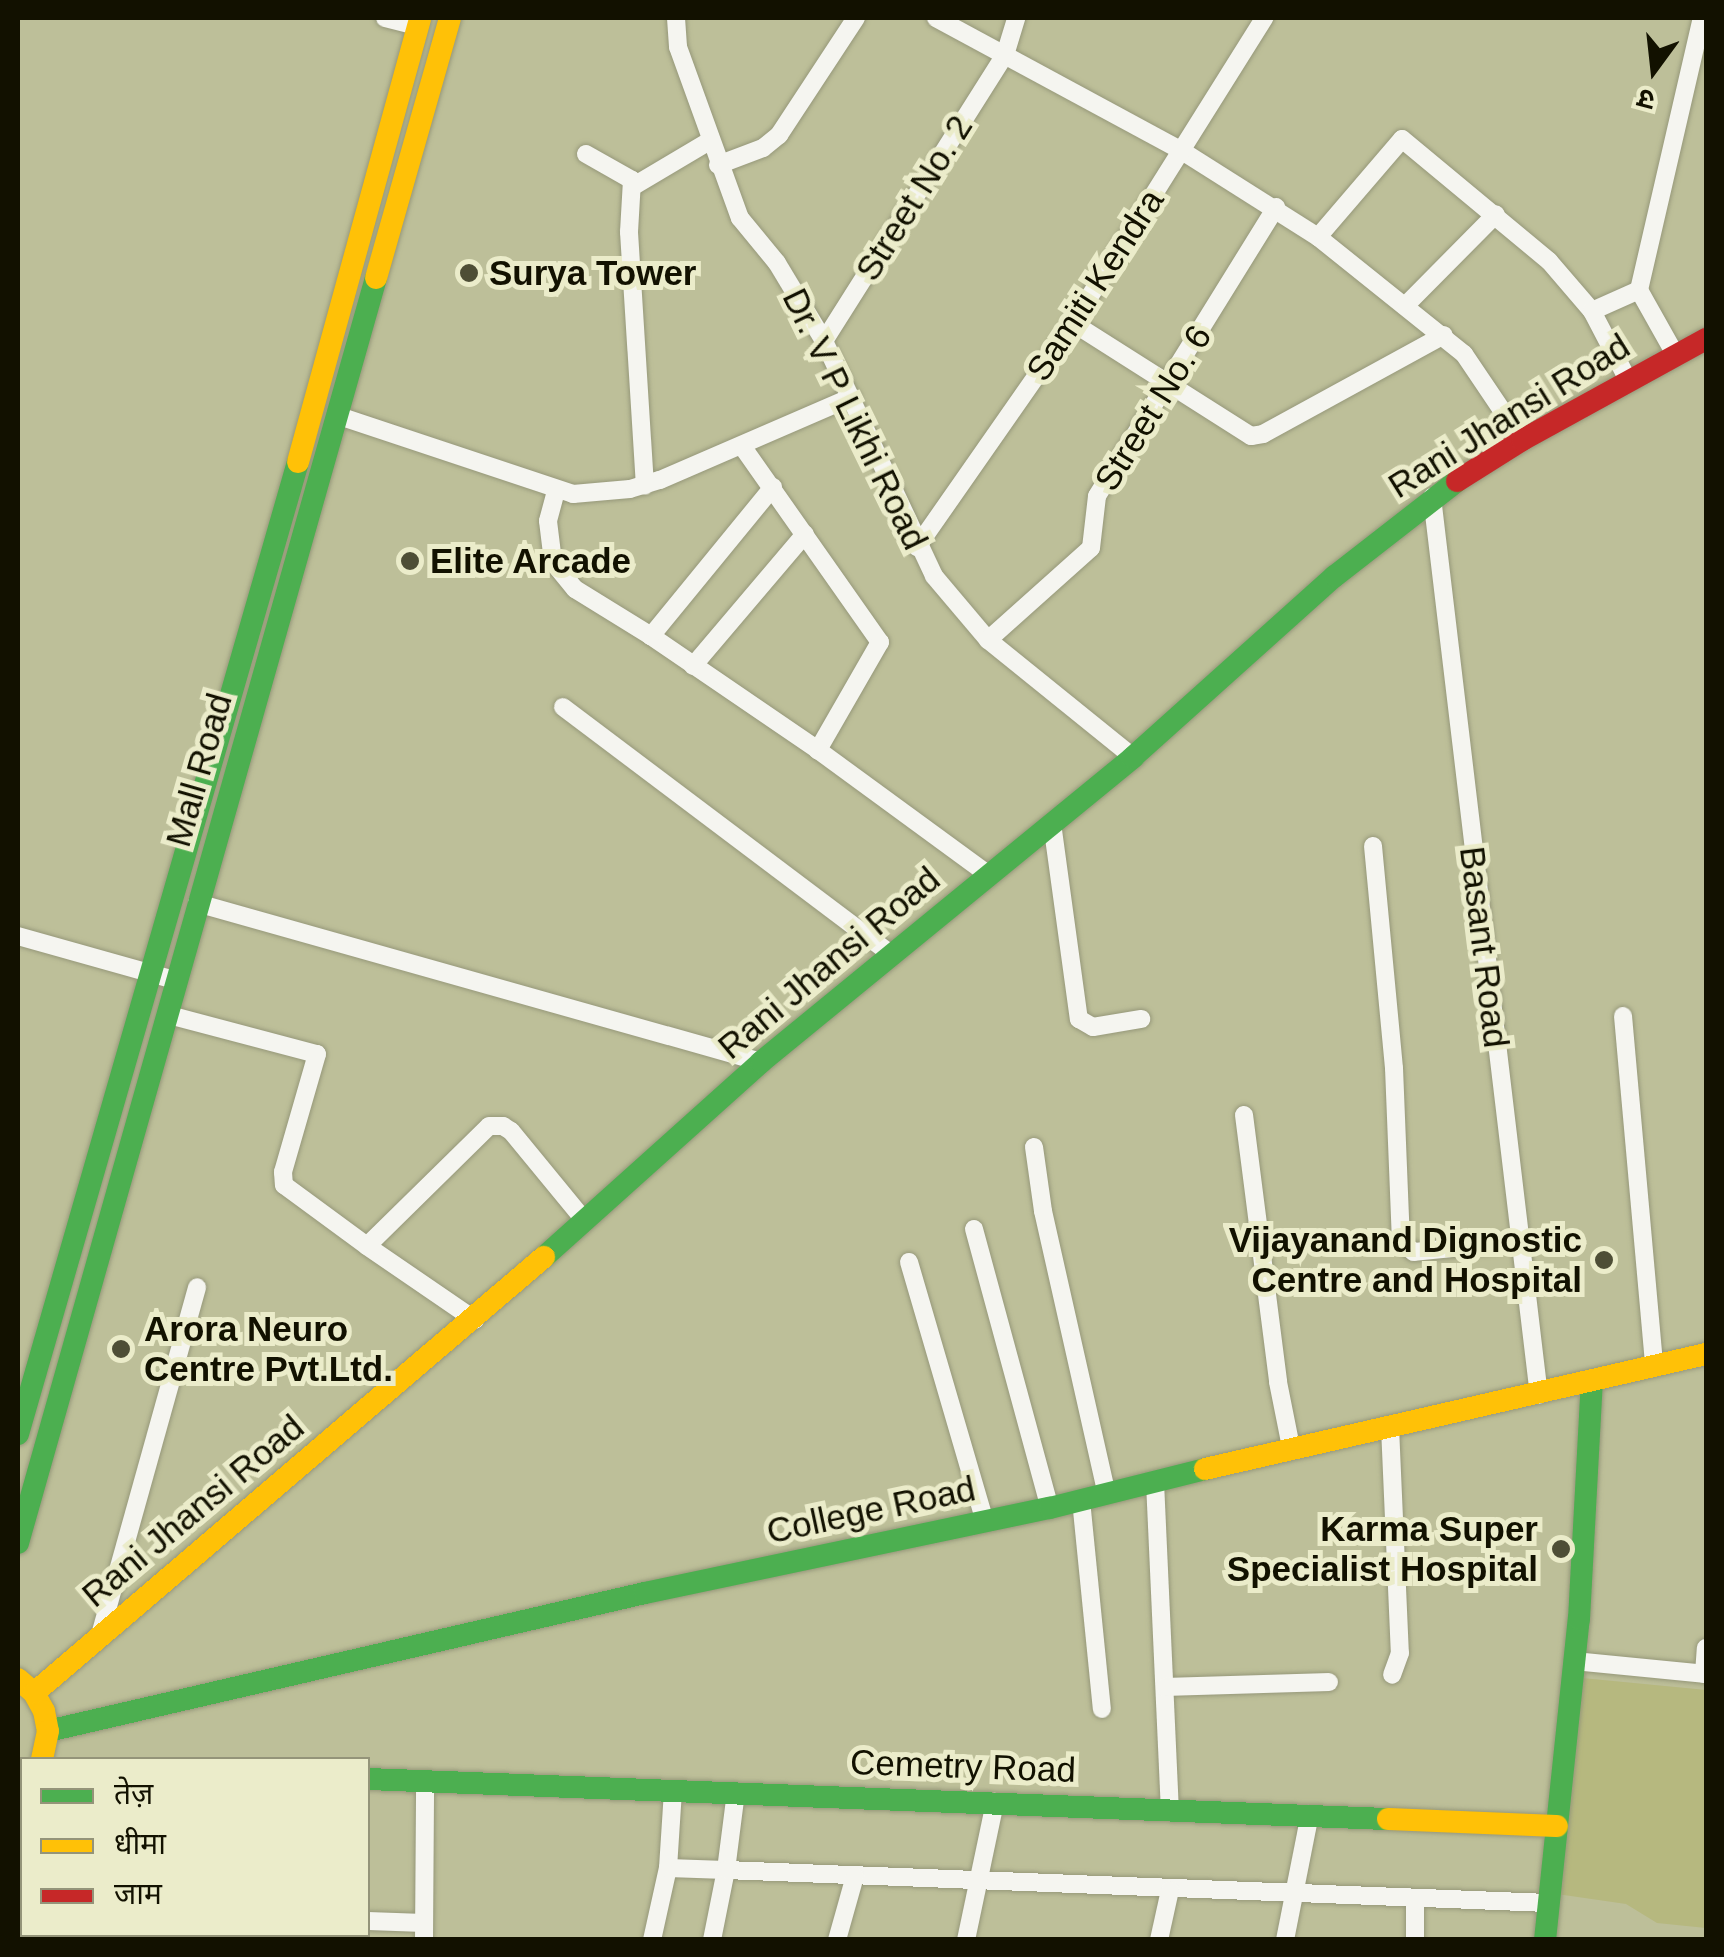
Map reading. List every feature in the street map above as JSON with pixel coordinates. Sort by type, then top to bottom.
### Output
[{"type":"street","points":[[385,18],[419,22]]},
{"type":"street","name":"Mall Road","points":[[18,1543],[450,18]]},
{"type":"street","name":"Dr. V P Likhi Road","points":[[676,18],[678,48],[718,165],[748,230],[777,263],[824,341],[917,548],[956,605],[988,640],[1133,757]]},
{"type":"street","points":[[718,165],[763,148],[779,135],[856,18]]},
{"type":"street","points":[[936,18],[1182,151],[1276,207],[1444,335],[1478,371],[1522,440]]},
{"type":"street","name":"Street No. 2","points":[[824,341],[1005,55],[1016,18]]},
{"type":"street","name":"Samiti Kendra","points":[[917,548],[1072,322],[1264,18]]},
{"type":"street","points":[[1676,356],[1640,290],[1702,18]]},
{"type":"street","name":"Mall Road","points":[[18,1434],[310,421],[419,22]]},
{"type":"street","points":[[1318,238],[1402,138],[1549,261],[1592,310],[1628,380]]},
{"type":"street","points":[[632,187],[711,140]]},
{"type":"street","points":[[586,154],[623,171],[632,187],[629,232],[644,485]]},
{"type":"street","name":"Street No. 6","points":[[988,640],[1091,548],[1097,496],[1276,207]]},
{"type":"street","points":[[1404,306],[1496,214]]},
{"type":"street","points":[[1592,310],[1640,290]]},
{"type":"street","points":[[1072,322],[1246,434],[1258,436],[1444,335]]},
{"type":"street","name":"Rani Jhansi Road","points":[[26,1686],[100,1635],[475,1320],[761,1062],[1133,757],[1335,576],[1432,497],[1522,440],[1706,339]]},
{"type":"street","points":[[338,416],[556,491],[602,492],[644,485],[852,397]]},
{"type":"street","points":[[742,446],[880,642],[818,750]]},
{"type":"street","points":[[651,636],[773,487]]},
{"type":"street","points":[[556,491],[548,542],[562,577],[818,750],[990,876]]},
{"type":"street","name":"Basant Road","points":[[1432,497],[1539,1396]]},
{"type":"street","points":[[693,666],[805,534]]},
{"type":"street","points":[[563,706],[891,954]]},
{"type":"street","points":[[1052,823],[1079,1019],[1093,1027],[1141,1019]]},
{"type":"street","points":[[1373,846],[1394,1068],[1402,1242],[1414,1252],[1522,1241]]},
{"type":"street","points":[[198,903],[761,1062]]},
{"type":"street","points":[[18,936],[178,982]]},
{"type":"street","points":[[170,1015],[317,1054],[283,1172],[284,1185],[475,1320]]},
{"type":"street","points":[[1623,1016],[1654,1366]]},
{"type":"street","points":[[1244,1115],[1278,1382],[1292,1447]]},
{"type":"street","points":[[366,1246],[496,1124],[511,1131],[585,1221]]},
{"type":"street","points":[[1034,1147],[1043,1211],[1106,1494]]},
{"type":"street","points":[[974,1229],[1050,1508]]},
{"type":"street","points":[[909,1262],[985,1522]]},
{"type":"street","points":[[100,1635],[197,1288]]},
{"type":"street","name":"College Road","points":[[50,1751],[645,1593],[1050,1508],[1292,1447],[1539,1396],[1706,1354]]},
{"type":"street","points":[[1545,1940],[1574,1662],[1592,1381]]},
{"type":"street","points":[[1390,1427],[1400,1653],[1392,1675]]},
{"type":"street","points":[[1155,1482],[1170,1808]]},
{"type":"street","points":[[1081,1500],[1102,1710]]},
{"type":"street","points":[[1574,1662],[1705,1674],[1706,1648]]},
{"type":"street","points":[[1165,1687],[1328,1682]]},
{"type":"street","points":[[26,1686],[44,1711],[50,1751]]},
{"type":"street","name":"Cemetry Road","points":[[370,1779],[1557,1826]]},
{"type":"street","points":[[370,1922],[424,1931],[425,1781]]},
{"type":"street","points":[[652,1940],[668,1868],[673,1790]]},
{"type":"street","points":[[712,1940],[736,1792]]},
{"type":"street","points":[[966,1940],[994,1802]]},
{"type":"street","points":[[1285,1940],[1310,1814]]},
{"type":"street","points":[[668,1868],[1548,1903]]},
{"type":"street","points":[[836,1940],[854,1876]]},
{"type":"street","points":[[1159,1940],[1170,1890]]},
{"type":"street","points":[[1414,1940],[1415,1898]]},
{"type":"green space","points":[[1582,1678],[1706,1690],[1706,1928],[1657,1923],[1626,1904],[1557,1894]]},
{"type":"traffic: fast","points":[[18,1543],[376,278]]},
{"type":"traffic: fast","points":[[18,1434],[298,462]]},
{"type":"traffic: fast","points":[[544,1257],[761,1062],[1133,757],[1335,576],[1457,481]]},
{"type":"traffic: fast","points":[[1545,1940],[1579,1619],[1592,1381]]},
{"type":"traffic: fast","points":[[48,1731],[645,1593],[1050,1508],[1205,1469]]},
{"type":"traffic: fast","points":[[370,1779],[1388,1819]]},
{"type":"traffic: slow","points":[[298,462],[420,18]]},
{"type":"traffic: slow","points":[[376,278],[450,18]]},
{"type":"traffic: slow","points":[[34,1693],[544,1257]]},
{"type":"traffic: slow","points":[[1205,1469],[1706,1354]]},
{"type":"traffic: slow","points":[[18,1679],[34,1693],[44,1711],[48,1731],[43,1757]]},
{"type":"traffic: slow","points":[[1388,1819],[1557,1826]]},
{"type":"traffic: jam","points":[[1457,481],[1522,440],[1706,339]]},
{"type":"place","name":"Surya Tower","points":[[469,273]]},
{"type":"place","name":"Elite Arcade","points":[[410,561]]},
{"type":"place","name":"Vijayanand Dignostic Centre and Hospital","points":[[1604,1260]]},
{"type":"place","name":"Arora Neuro Centre Pvt.Ltd.","points":[[121,1349]]},
{"type":"place","name":"Karma Super Specialist Hospital","points":[[1561,1549]]}]
